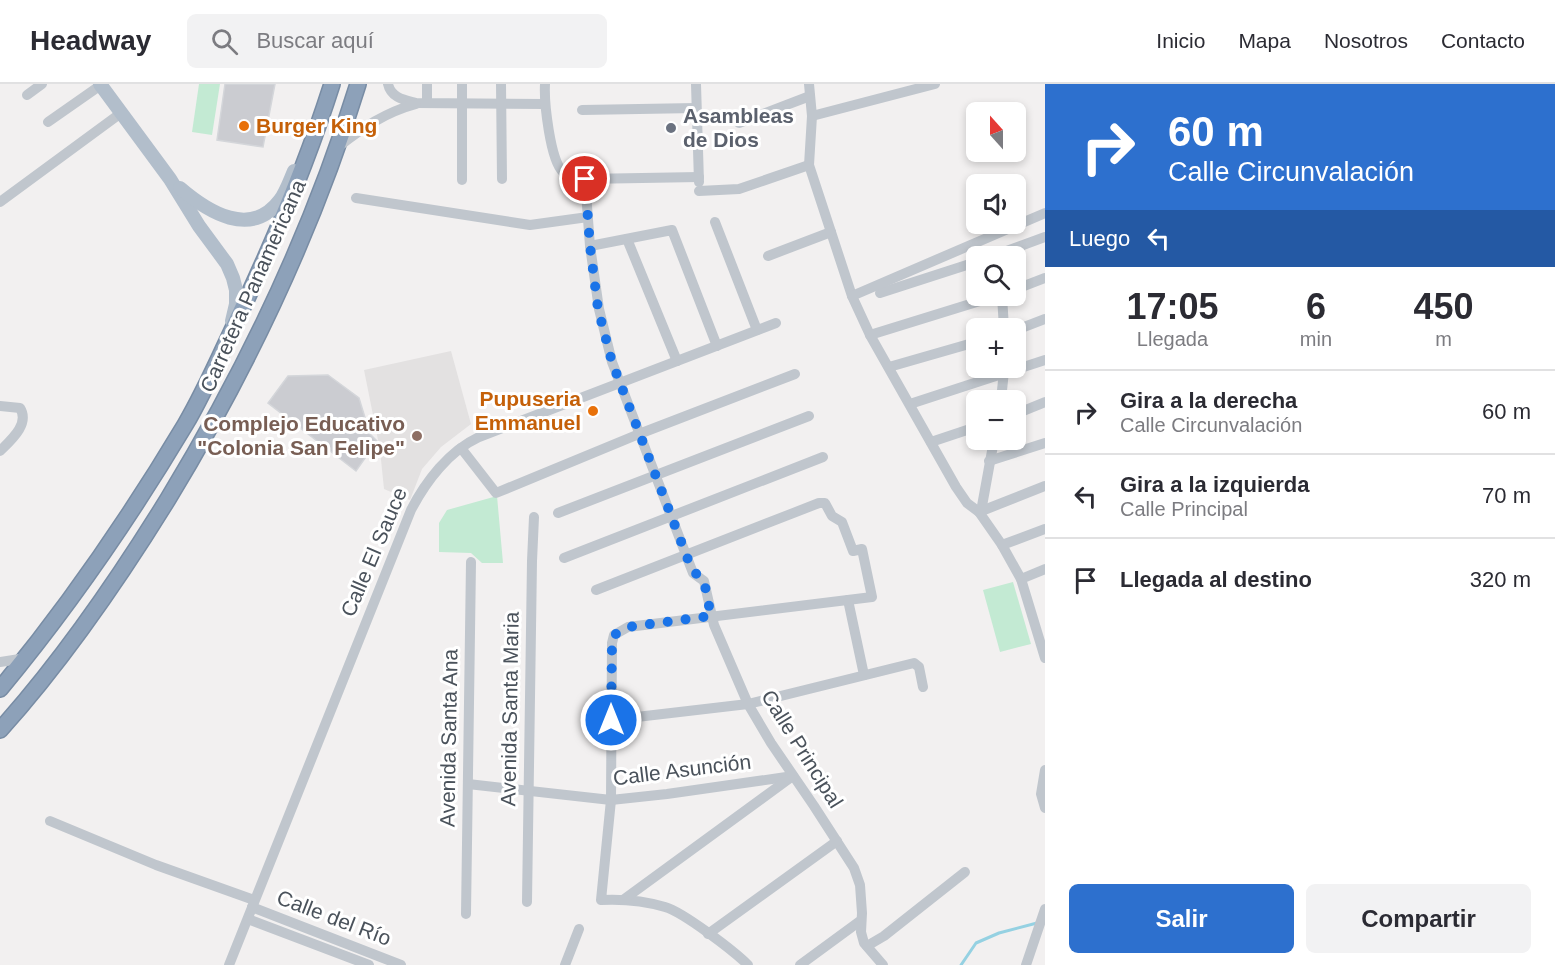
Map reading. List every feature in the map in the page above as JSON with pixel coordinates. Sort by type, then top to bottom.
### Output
[{"type":"highway","name":"Carretera Panamericana","points":[[0,730],[50,670],[121,575],[200,447],[242,369],[313,211],[358,84]]},
{"type":"highway","name":"Carretera Panamericana","points":[[0,689],[26,658],[96,561],[186,424],[216,366],[270,248],[299,177],[331,88]]},
{"type":"highway","points":[[123,521],[128,532],[133,535],[147,533]]},
{"type":"highway","points":[[96,561],[105,559],[110,561],[119,568],[121,575]]},
{"type":"main road","points":[[100,85],[170,179],[199,226],[227,264],[233,278],[236,290],[234,317],[216,366]]},
{"type":"main road","points":[[170,179],[199,204],[224,218],[244,220],[261,216],[272,210],[281,199],[331,88]]},
{"type":"street","points":[[27,95],[42,84]]},
{"type":"street","points":[[388,84],[390,90],[399,99],[422,103],[544,104]]},
{"type":"street","points":[[422,103],[427,84]]},
{"type":"street","points":[[462,84],[462,180]]},
{"type":"street","points":[[501,84],[502,179]]},
{"type":"street","points":[[544,84],[544,104],[555,160],[567,176],[585,179],[699,177]]},
{"type":"street","points":[[696,84],[699,194],[739,189],[809,165]]},
{"type":"street","points":[[809,84],[812,116],[809,165],[852,296],[870,335],[962,495],[967,503],[979,512],[1002,545],[1021,579],[1045,658]]},
{"type":"street","points":[[812,116],[935,84]]},
{"type":"street","points":[[48,122],[100,85]]},
{"type":"street","points":[[739,123],[810,96]]},
{"type":"street","points":[[336,149],[362,128],[400,108],[422,103]]},
{"type":"street","points":[[582,110],[696,108]]},
{"type":"street","points":[[0,202],[121,113]]},
{"type":"street","name":"Calle Principal","points":[[585,179],[598,309],[612,362],[639,434],[693,573],[704,581],[711,616],[748,704],[857,875],[862,903],[861,932],[867,946],[883,965]]},
{"type":"street","points":[[356,198],[530,225],[588,217]]},
{"type":"street","points":[[852,296],[1045,213]]},
{"type":"street","points":[[715,222],[757,330]]},
{"type":"street","points":[[590,246],[672,230],[717,345]]},
{"type":"street","points":[[768,256],[831,232]]},
{"type":"street","points":[[1020,246],[1045,237]]},
{"type":"street","points":[[985,238],[988,246]]},
{"type":"street","points":[[627,239],[677,361]]},
{"type":"street","points":[[880,293],[966,265]]},
{"type":"street","points":[[1026,285],[1045,278]]},
{"type":"street","points":[[870,335],[966,305]]},
{"type":"street","points":[[1026,326],[1045,319]]},
{"type":"street","name":"Calle El Sauce","points":[[230,965],[411,510],[422,488],[437,470],[461,448],[479,437],[776,323]]},
{"type":"street","points":[[889,367],[966,345]]},
{"type":"street","points":[[1026,365],[1045,360]]},
{"type":"street","points":[[461,448],[496,493],[639,434],[795,374]]},
{"type":"street","points":[[910,404],[984,378]]},
{"type":"street","points":[[1026,410],[1045,402]]},
{"type":"street","points":[[0,406],[20,408],[23,416],[21,428],[0,450]]},
{"type":"street","points":[[558,513],[809,416]]},
{"type":"street","points":[[931,442],[966,430]]},
{"type":"street","points":[[989,461],[1045,443]]},
{"type":"street","points":[[979,512],[992,450]]},
{"type":"street","points":[[564,558],[823,457]]},
{"type":"street","points":[[979,512],[1045,486]]},
{"type":"street","points":[[962,495],[984,490]]},
{"type":"street","points":[[596,590],[819,503],[825,503],[832,516],[842,522],[853,550],[862,549],[872,597],[628,627],[614,635],[612,643],[610,800],[601,900],[623,900],[667,907],[708,934],[748,965]]},
{"type":"street","name":"Avenida Santa Maria","points":[[527,902],[534,517]]},
{"type":"street","points":[[1002,545],[1045,529]]},
{"type":"street","name":"Avenida Santa Ana","points":[[466,914],[471,562]]},
{"type":"street","points":[[1021,579],[1045,569]]},
{"type":"street","points":[[848,600],[864,675]]},
{"type":"street","points":[[1033,619],[1045,617]]},
{"type":"street","points":[[0,662],[26,658]]},
{"type":"street","points":[[611,720],[748,704],[914,663],[919,667],[923,687]]},
{"type":"street","points":[[1045,770],[1041,794],[1045,808]]},
{"type":"street","points":[[623,900],[793,776]]},
{"type":"street","name":"Calle Asunción","points":[[468,784],[610,800],[793,776]]},
{"type":"street","name":"Calle del Río","points":[[50,821],[253,904],[373,962]]},
{"type":"street","points":[[708,934],[837,841]]},
{"type":"street","points":[[867,946],[884,936],[965,872]]},
{"type":"street","points":[[1026,965],[1043,913]]},
{"type":"street","name":"Calle del Río","points":[[248,919],[373,962],[402,965]]},
{"type":"street","points":[[800,965],[860,921]]},
{"type":"street","points":[[565,965],[579,929]]},
{"type":"shaded area","name":"Complejo Educativo \"Colonia San Felipe\"","points":[[451,351],[471,424],[441,447],[422,469],[410,500],[384,489],[380,450],[364,370]]},
{"type":"green space","points":[[199,84],[220,84],[212,135],[192,132]]},
{"type":"green space","points":[[497,496],[503,563],[482,563],[471,553],[439,552],[439,523],[447,510]]},
{"type":"green space","points":[[1013,582],[1031,644],[1000,652],[983,590]]},
{"type":"building","points":[[225,84],[275,84],[263,147],[217,140]]},
{"type":"building","points":[[328,375],[359,398],[370,434],[377,441],[356,471],[268,403],[288,376]]},
{"type":"waterway","points":[[961,965],[976,943],[999,933],[1037,923]]},
{"type":"place","name":"Burger King","points":[[244,126]]},
{"type":"place","name":"Asambleas de Dios","points":[[671,128]]},
{"type":"place","name":"Pupuseria Emmanuel","points":[[593,411]]},
{"type":"place","name":"Complejo Educativo \"Colonia San Felipe\"","points":[[417,436]]},
{"type":"route","points":[[585,179],[598,309],[612,362],[693,573],[704,581],[711,616],[628,627],[614,635],[611,720]]}]
